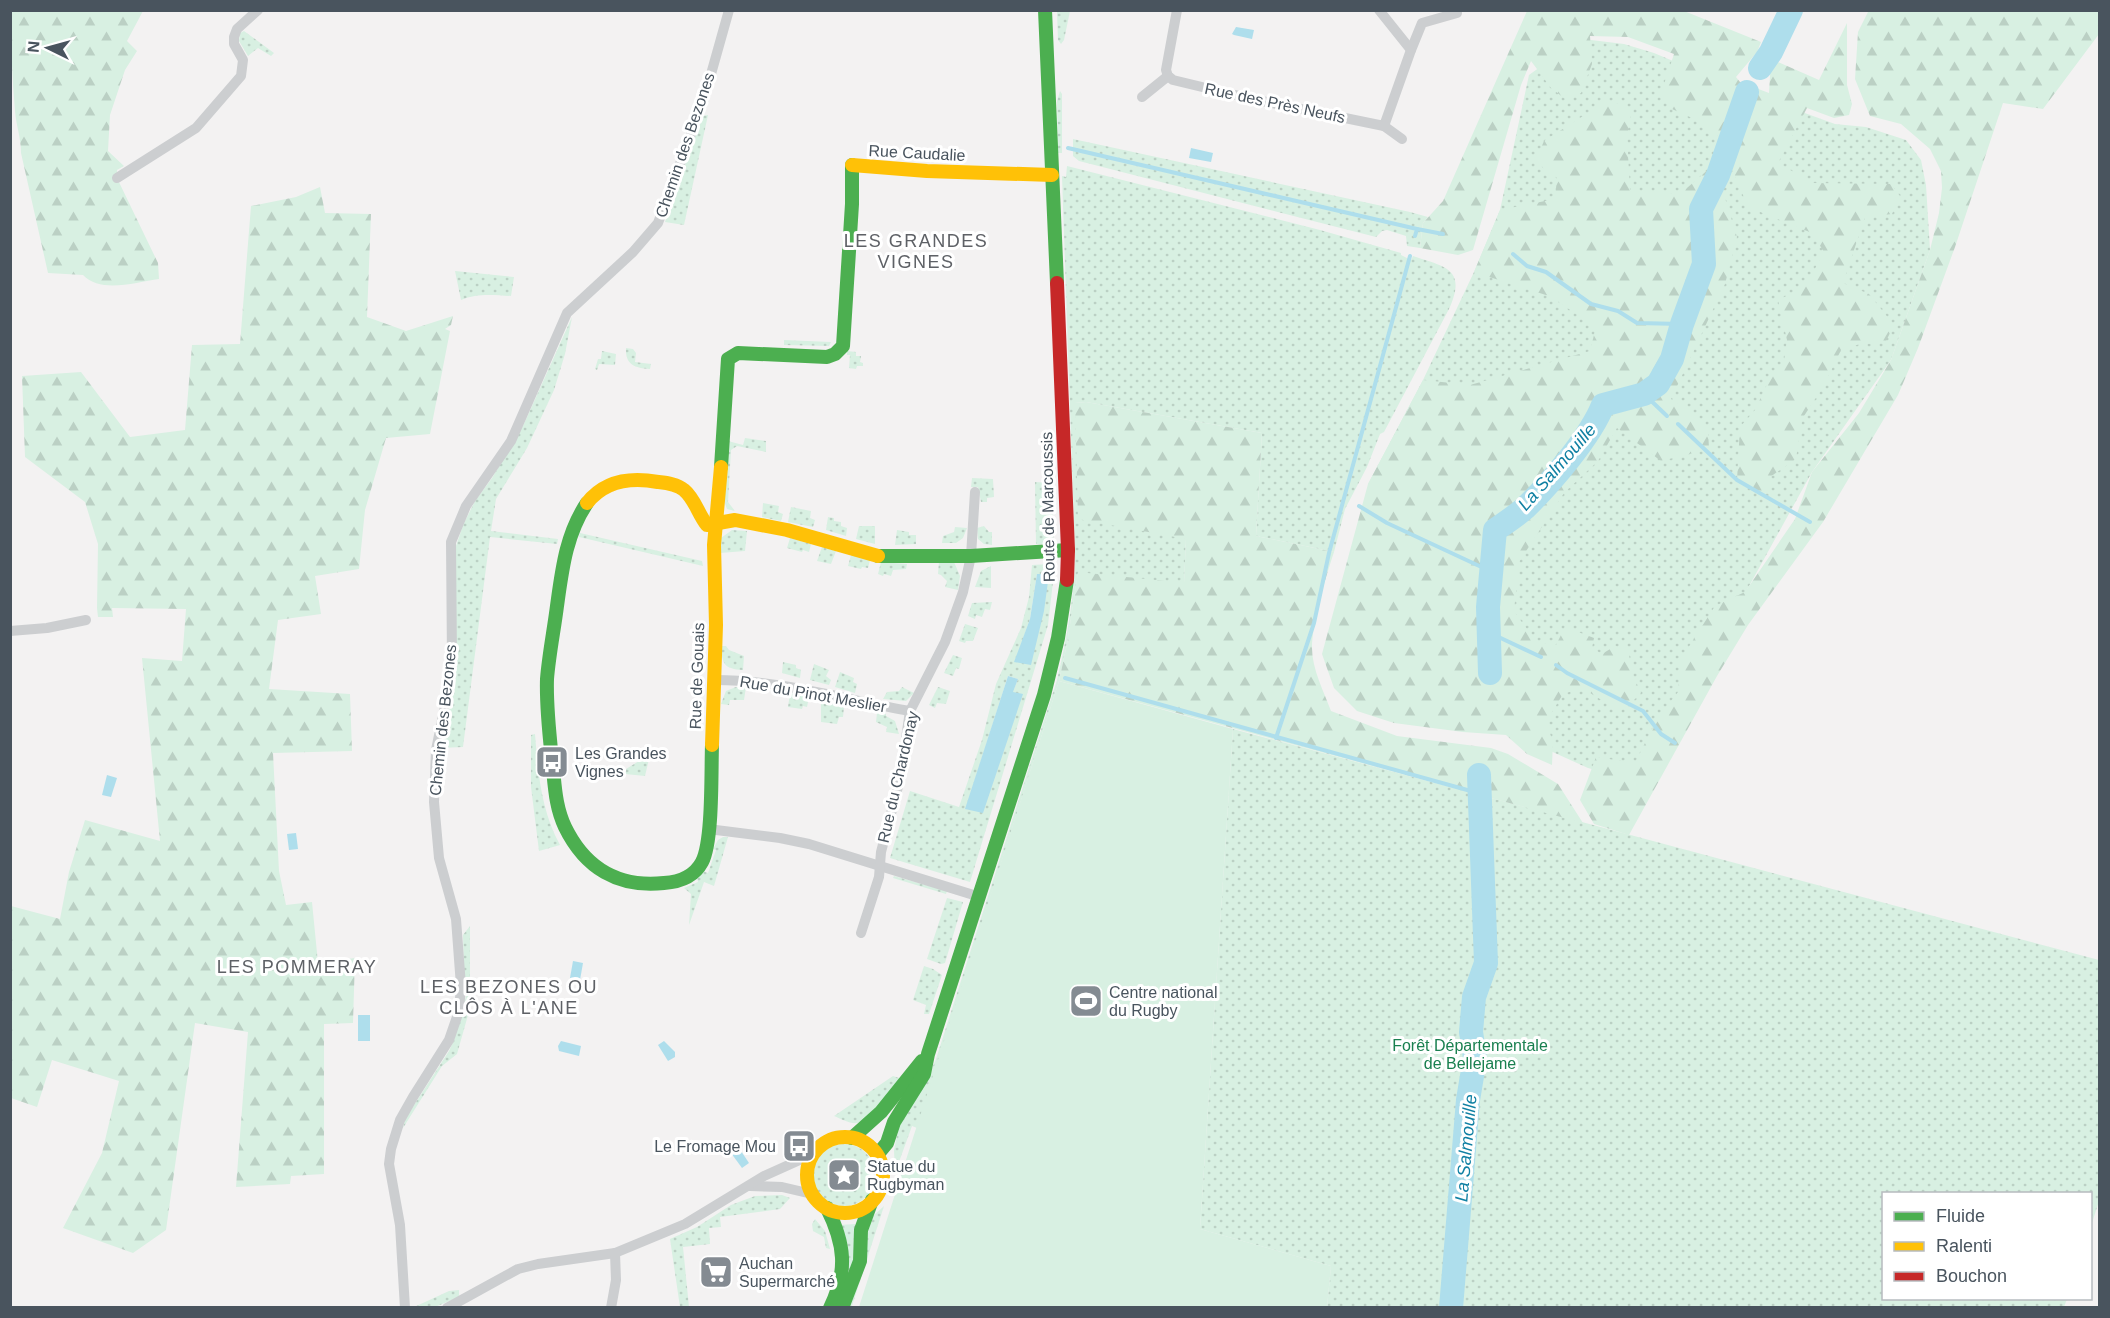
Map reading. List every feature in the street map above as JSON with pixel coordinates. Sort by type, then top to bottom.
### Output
[{"type":"street","points":[[117,178],[196,128],[241,76],[243,60],[234,44],[234,36],[237,29],[258,10]]},
{"type":"street","name":"Chemin des Bezones","points":[[405,1308],[400,1225],[391,1176],[391,1149],[400,1120],[449,1040],[459,1011],[460,986],[456,919],[439,858],[434,802],[436,750],[452,661],[451,542],[466,506],[511,441],[567,313],[633,252],[658,223],[704,99],[729,10]]},
{"type":"street","name":"Route de Marcoussis","points":[[877,1155],[887,1143],[894,1122],[924,1074],[928,1053],[1050,678],[1063,622],[1068,550],[1044,10]]},
{"type":"street","points":[[1142,97],[1168,76],[1166,70],[1177,10]]},
{"type":"street","points":[[1379,10],[1411,50]]},
{"type":"street","points":[[1384,126],[1422,23],[1457,13]]},
{"type":"street","name":"Rue des Près Neufs","points":[[1168,76],[1173,80],[1252,99],[1384,126],[1402,139]]},
{"type":"street","name":"Rue Caudalie","points":[[716,525],[728,359],[738,353],[827,357],[835,354],[843,346],[852,204],[852,165],[927,171],[1052,175]]},
{"type":"street","name":"Rue de Gouais","points":[[639,478],[680,487],[694,502],[707,525],[716,525],[714,545],[715,680],[708,845],[701,866],[693,874],[661,884],[633,884],[608,873],[578,849],[560,817],[551,758],[547,690],[547,674],[566,553],[583,510],[599,490],[625,479],[639,478]]},
{"type":"street","name":"Rue du Chardonay","points":[[861,933],[879,877],[879,864],[900,779],[910,711],[945,642],[963,592],[971,556],[975,492]]},
{"type":"street","points":[[716,525],[735,520],[787,530],[870,555],[884,557],[971,556],[1068,550]]},
{"type":"street","points":[[10,631],[86,621]]},
{"type":"street","name":"Rue du Pinot Meslier","points":[[715,680],[736,680],[780,686],[910,711]]},
{"type":"street","points":[[708,829],[809,844],[980,897]]},
{"type":"street","points":[[852,1138],[883,1109],[928,1053]]},
{"type":"street","points":[[447,1308],[519,1269],[538,1264],[615,1254],[696,1218],[747,1186],[813,1154],[828,1141],[840,1137],[852,1138],[870,1147],[877,1155],[882,1167],[879,1190],[872,1200],[863,1208],[851,1212],[839,1212],[827,1208]]},
{"type":"street","points":[[813,1154],[807,1174],[808,1184],[812,1194],[827,1208],[841,1240],[842,1267],[839,1287],[830,1308]]},
{"type":"street","points":[[747,1186],[782,1187],[812,1194]]},
{"type":"street","points":[[842,1308],[860,1261],[861,1230],[872,1200]]},
{"type":"street","points":[[611,1308],[616,1280],[615,1254]]},
{"type":"green space","points":[[1869,10],[2099,11],[2099,34],[2043,109],[2003,103],[1955,247],[1898,395],[1823,522],[1748,625],[1717,676],[1629,835],[1594,824],[1580,800],[1596,757],[1635,763],[1657,719],[1678,692],[1681,659],[1715,606],[1745,592],[1795,519],[1812,472],[1859,413],[1891,360],[1930,250],[1939,213],[1942,188],[1941,171],[1930,149],[1901,124],[1870,116],[1855,79],[1858,32]]},
{"type":"green space","points":[[10,11],[143,11],[127,41],[137,51],[125,70],[110,115],[108,151],[124,166],[117,170],[117,178],[158,263],[159,279],[109,285],[90,281],[83,275],[48,273],[21,153],[12,73]]},
{"type":"green space","points":[[1057,11],[1070,11],[1064,40],[1061,44],[1058,40]]},
{"type":"green space","points":[[1527,11],[1684,11],[1761,42],[1757,52],[1736,77],[1740,82],[1769,93],[1771,59],[1819,80],[1847,23],[1847,85],[1852,104],[1849,115],[1834,118],[1807,108],[1778,163],[1813,183],[1891,184],[1900,196],[1892,214],[1865,217],[1843,283],[1869,294],[1894,325],[1885,343],[1860,344],[1841,350],[1823,387],[1802,419],[1796,459],[1770,477],[1771,490],[1764,495],[1737,480],[1740,427],[1755,410],[1770,378],[1784,361],[1787,340],[1778,300],[1805,287],[1824,252],[1812,233],[1748,207],[1718,136],[1701,122],[1672,109],[1661,93],[1674,54],[1628,37],[1590,36],[1592,64],[1581,93],[1568,101],[1551,88],[1531,61],[1521,85],[1473,250],[1458,255],[1420,248],[1423,223],[1443,201]]},
{"type":"green space","points":[[244,31],[274,53],[271,56],[258,48],[248,56],[239,41],[240,33]]},
{"type":"green space","points":[[1591,40],[1624,44],[1654,53],[1747,92],[1835,124],[1866,127],[1906,140],[1921,160],[1926,185],[1930,250],[1891,360],[1812,472],[1641,782],[1588,768],[1495,726],[1368,484],[1423,380],[1474,272],[1500,210],[1529,75],[1573,43]]},
{"type":"green space","points":[[1060,91],[1062,94],[1062,153],[1058,153],[1057,101]]},
{"type":"green space","points":[[1608,100],[1632,109],[1627,136],[1630,190],[1680,194],[1710,168],[1718,175],[1737,237],[1725,284],[1671,399],[1691,412],[1708,429],[1709,449],[1661,461],[1617,428],[1598,461],[1564,493],[1519,562],[1514,611],[1536,642],[1556,645],[1565,627],[1594,638],[1592,648],[1602,654],[1615,646],[1628,650],[1633,675],[1641,693],[1625,709],[1618,710],[1582,688],[1563,694],[1546,722],[1553,742],[1552,765],[1527,754],[1506,735],[1394,723],[1357,711],[1334,688],[1322,654],[1368,484],[1423,380],[1470,385],[1590,351],[1596,327],[1549,296],[1474,272],[1500,210],[1555,199],[1557,178],[1535,162],[1544,141]]},
{"type":"green space","points":[[708,115],[684,225],[665,222],[702,116]]},
{"type":"green space","points":[[1073,139],[1428,217],[1423,223],[1420,248],[1407,246],[1406,236],[1387,230],[1382,231],[1376,237],[1079,161],[1073,156]]},
{"type":"green space","points":[[1067,166],[1320,230],[1401,253],[1411,260],[1413,256],[1444,267],[1454,278],[1456,285],[1449,309],[1384,432],[1380,434],[1367,467],[1345,509],[1334,552],[1256,536],[1262,433],[1086,402],[1075,403],[1186,539],[1184,584],[1078,573],[1059,681],[917,1128],[912,1126],[895,1173],[894,1150],[899,1126],[926,1082],[936,1059],[1057,680],[1067,632],[1074,584],[1075,551],[1062,176],[1066,177]]},
{"type":"green space","points":[[320,187],[325,213],[371,214],[367,317],[406,331],[453,316],[451,325],[445,329],[450,331],[430,434],[386,438],[365,510],[359,569],[315,576],[321,614],[278,620],[269,689],[350,694],[352,751],[273,753],[279,871],[286,905],[312,902],[318,963],[355,958],[353,1023],[324,1024],[324,1174],[291,1176],[290,1184],[236,1187],[248,1032],[195,1023],[166,1230],[133,1253],[63,1228],[102,1153],[119,1081],[52,1060],[37,1107],[11,1098],[11,906],[60,919],[69,872],[85,820],[160,841],[142,658],[182,661],[186,609],[112,608],[113,617],[98,617],[98,544],[85,502],[25,457],[22,376],[81,372],[130,437],[185,430],[192,345],[240,344],[251,206],[296,197]]},
{"type":"green space","points":[[455,271],[514,277],[511,296],[479,295],[461,300]]},
{"type":"green space","points":[[572,317],[565,354],[554,390],[527,448],[496,499],[491,531],[558,539],[557,544],[490,537],[463,747],[440,748],[450,704],[455,549],[463,525],[475,501],[492,478],[523,426]]},
{"type":"green space","points":[[784,340],[831,342],[829,346],[784,345]]},
{"type":"green space","points":[[626,348],[633,349],[636,353],[635,362],[651,364],[650,369],[640,368],[629,362]]},
{"type":"green space","points":[[602,351],[616,354],[615,365],[599,364],[597,370],[595,369],[598,359],[601,359]]},
{"type":"green space","points":[[847,351],[856,352],[856,356],[861,356],[860,362],[863,366],[857,366],[856,369],[849,368],[850,355],[847,355]]},
{"type":"green space","points":[[1086,402],[1262,433],[1256,536],[1334,552],[1317,613],[1312,648],[1316,672],[1331,711],[1397,736],[1491,748],[1508,754],[1558,784],[1583,823],[1059,681],[1078,572],[1184,583],[1186,539],[1078,519],[1075,403]]},
{"type":"green space","points":[[745,438],[766,441],[766,452],[737,446],[731,450],[728,502],[735,511],[727,509],[724,501],[728,441],[743,445]]},
{"type":"green space","points":[[972,478],[993,479],[994,497],[987,498],[987,502],[981,502],[978,487],[971,487]]},
{"type":"green space","points":[[1035,482],[1052,483],[1054,537],[1049,544],[1036,544]]},
{"type":"green space","points":[[763,503],[779,506],[778,512],[783,514],[781,521],[762,517]]},
{"type":"green space","points":[[791,507],[811,511],[810,518],[815,520],[813,527],[788,522]]},
{"type":"green space","points":[[828,517],[841,522],[841,526],[847,528],[846,536],[826,530]]},
{"type":"green space","points":[[859,526],[875,526],[875,544],[856,539]]},
{"type":"green space","points":[[984,526],[992,532],[992,545],[984,544],[978,539],[977,528]]},
{"type":"green space","points":[[955,527],[967,528],[963,538],[956,543],[942,543],[943,536],[954,532]]},
{"type":"green space","points":[[732,530],[747,531],[745,551],[720,553],[721,538]]},
{"type":"green space","points":[[897,530],[916,535],[916,544],[895,545]]},
{"type":"green space","points":[[580,533],[702,561],[703,566],[579,537]]},
{"type":"green space","points":[[790,538],[811,544],[809,552],[787,548]]},
{"type":"green space","points":[[822,547],[836,551],[831,564],[817,561]]},
{"type":"green space","points":[[851,555],[870,560],[868,568],[848,566]]},
{"type":"green space","points":[[939,561],[954,562],[960,576],[958,590],[945,587],[947,581],[938,574]]},
{"type":"green space","points":[[881,562],[907,564],[906,569],[893,570],[891,576],[884,574],[883,576],[878,574]]},
{"type":"green space","points":[[1050,564],[1054,573],[1048,625],[970,882],[890,858],[910,791],[959,807],[982,740],[996,684],[1021,628],[1029,597],[1032,565]],"holes":[[[1037,574],[1048,574],[1015,662],[1030,619]],[[1008,676],[1018,679],[966,809],[966,808]]]},
{"type":"green space","points":[[991,566],[991,588],[975,587],[981,571]]},
{"type":"green space","points":[[992,602],[990,610],[985,609],[982,617],[976,615],[975,619],[968,616],[972,603]]},
{"type":"green space","points":[[965,624],[978,628],[973,641],[965,643],[959,641]]},
{"type":"green space","points":[[721,646],[726,646],[729,650],[744,656],[743,670],[728,667],[725,664]]},
{"type":"green space","points":[[953,655],[962,658],[959,669],[956,668],[953,676],[944,673]]},
{"type":"green space","points":[[783,662],[796,665],[796,668],[801,670],[800,678],[782,673]]},
{"type":"green space","points":[[814,664],[829,670],[826,676],[831,680],[829,685],[810,680]]},
{"type":"green space","points":[[840,672],[854,678],[853,682],[857,684],[855,693],[835,687]]},
{"type":"green space","name":"Centre national du Rugby","points":[[1059,681],[1233,729],[1200,1229],[1331,1266],[1327,1307],[859,1307]]},
{"type":"green space","points":[[736,687],[746,687],[744,700],[730,700],[729,705],[721,704],[726,691]]},
{"type":"green space","points":[[902,687],[914,693],[906,701],[883,699],[887,692],[899,691]]},
{"type":"green space","points":[[938,687],[950,691],[946,704],[937,703],[935,708],[929,705]]},
{"type":"green space","points":[[790,693],[809,697],[807,707],[803,706],[802,709],[788,707]]},
{"type":"green space","points":[[821,701],[844,707],[843,717],[839,717],[837,724],[821,722]]},
{"type":"green space","points":[[877,713],[886,714],[895,721],[899,734],[886,732],[887,727],[876,722]]},
{"type":"green space","name":"Forêt Départementale de Bellejame","points":[[1233,729],[2099,960],[2100,1198],[2092,1223],[2092,1192],[1882,1192],[1882,1300],[2067,1300],[2064,1307],[1327,1307],[1331,1266],[1200,1229]]},
{"type":"green space","points":[[535,734],[539,777],[545,805],[560,845],[539,851],[531,787],[531,735]]},
{"type":"green space","points":[[644,758],[649,759],[645,776],[625,774],[626,769]]},
{"type":"green space","points":[[728,837],[714,886],[704,882],[689,925],[691,894],[684,888],[698,882],[697,878],[703,871],[708,873],[716,850],[713,849],[718,840]]},
{"type":"green space","points":[[894,876],[947,891],[946,894],[893,878]]},
{"type":"green space","points":[[947,898],[963,902],[945,963],[941,964],[927,959]]},
{"type":"green space","points":[[470,926],[470,984],[464,980],[463,935]]},
{"type":"green space","points":[[924,966],[942,975],[929,1014],[924,1014],[926,1005],[913,1000]]},
{"type":"green space","points":[[467,993],[470,993],[470,1008],[457,1054],[442,1066],[403,1128],[405,1119],[449,1051]]},
{"type":"green space","points":[[893,1076],[902,1079],[881,1104],[862,1121],[851,1123],[834,1116]]},
{"type":"green space","points":[[844,1144],[856,1146],[866,1153],[873,1163],[875,1175],[873,1187],[866,1197],[856,1204],[844,1206],[832,1204],[822,1197],[815,1187],[813,1175],[815,1163],[822,1153],[832,1146]]},
{"type":"green space","points":[[782,1195],[790,1198],[780,1209],[720,1217],[721,1227],[709,1228],[710,1244],[683,1247],[689,1307],[680,1307],[670,1239],[697,1227],[731,1205],[755,1196]]},
{"type":"green space","points":[[884,1206],[852,1306],[848,1308],[872,1217]]},
{"type":"green space","points":[[815,1219],[825,1231],[830,1249],[826,1248],[824,1237],[813,1231],[812,1224]]},
{"type":"green space","points":[[855,1224],[854,1262],[840,1295],[840,1225]]},
{"type":"green space","points":[[459,1290],[459,1297],[435,1307],[412,1308],[449,1291]]},
{"type":"water","points":[[1236,27],[1254,30],[1252,39],[1232,34]]},
{"type":"water","points":[[1191,148],[1213,153],[1211,162],[1189,158]]},
{"type":"water","points":[[1037,574],[1049,574],[1044,611],[1031,665],[1014,662],[1030,619]]},
{"type":"water","points":[[1008,676],[1018,679],[1013,692],[1023,694],[983,813],[965,809]]},
{"type":"water","points":[[107,775],[117,778],[111,797],[102,795]]},
{"type":"water","points":[[296,833],[298,849],[289,850],[287,834]]},
{"type":"water","points":[[573,961],[583,963],[580,980],[570,978]]},
{"type":"water","points":[[358,1015],[370,1015],[370,1041],[358,1041]]},
{"type":"water","points":[[561,1041],[581,1046],[579,1056],[559,1051],[558,1046]]},
{"type":"water","points":[[664,1041],[675,1052],[675,1057],[668,1061],[658,1045]]},
{"type":"water","points":[[739,1148],[749,1163],[742,1168],[731,1153]]},
{"type":"waterway","name":"La Salmouille","points":[[1760,68],[1771,52],[1791,10]]},
{"type":"waterway","name":"La Salmouille","points":[[1490,673],[1488,607],[1495,530],[1525,508],[1558,473],[1580,445],[1603,405],[1644,394],[1658,384],[1672,359],[1704,264],[1701,209],[1718,175],[1747,92]]},
{"type":"waterway","points":[[1068,148],[1417,229],[1415,236]]},
{"type":"waterway","points":[[1417,229],[1443,234]]},
{"type":"waterway","points":[[1513,254],[1527,266],[1546,272],[1591,304],[1618,311],[1637,323],[1682,324]]},
{"type":"waterway","points":[[1276,738],[1314,623],[1329,553],[1410,256]]},
{"type":"waterway","points":[[1644,394],[1667,416]]},
{"type":"waterway","points":[[1678,424],[1737,480],[1810,522]]},
{"type":"waterway","points":[[1359,506],[1387,523],[1490,571]]},
{"type":"waterway","points":[[1488,632],[1541,657]]},
{"type":"waterway","points":[[1556,665],[1567,673],[1643,711],[1661,734],[1675,743]]},
{"type":"waterway","points":[[1065,678],[1478,793]]},
{"type":"waterway","name":"La Salmouille","points":[[1451,1308],[1468,1100],[1475,1058],[1471,1032],[1474,997],[1486,963],[1479,775]]},
{"type":"traffic: fast","points":[[1045,10],[1057,283]]},
{"type":"traffic: fast","points":[[721,467],[728,359],[738,353],[827,357],[835,354],[843,346],[852,204],[852,165]]},
{"type":"traffic: fast","points":[[587,503],[574,527],[563,566],[547,679],[555,791],[562,820],[582,854],[605,872],[632,882],[647,884],[670,882],[686,878],[695,871],[702,862],[708,839],[712,745]]},
{"type":"traffic: fast","points":[[878,556],[971,556],[1068,550]]},
{"type":"traffic: fast","points":[[877,1155],[887,1143],[894,1122],[924,1074],[928,1054],[1044,695],[1058,638],[1067,580]]},
{"type":"traffic: fast","points":[[852,1138],[881,1112],[922,1061]]},
{"type":"traffic: fast","points":[[842,1308],[860,1261],[861,1230],[872,1200]]},
{"type":"traffic: fast","points":[[827,1208],[838,1234],[842,1258],[840,1282],[830,1308]]},
{"type":"traffic: slow","points":[[852,165],[927,171],[1052,175]]},
{"type":"traffic: slow","points":[[712,745],[716,625],[714,545],[721,467]]},
{"type":"traffic: slow","points":[[587,503],[602,489],[619,482],[638,480],[668,483],[678,486],[688,494],[707,525],[735,520],[787,530],[878,556]]},
{"type":"traffic: slow","points":[[845,1137],[859,1140],[872,1148],[880,1161],[883,1175],[880,1189],[872,1202],[859,1210],[845,1213],[831,1210],[818,1202],[810,1189],[807,1175],[810,1161],[818,1148],[831,1140],[845,1137]]},
{"type":"traffic: jam","points":[[1057,283],[1068,550],[1067,580]]},
{"type":"place","name":"Les Grandes Vignes","points":[[552,762]]},
{"type":"place","name":"Centre national du Rugby","points":[[1086,1001]]},
{"type":"place","name":"Le Fromage Mou","points":[[799,1146]]},
{"type":"place","name":"Statue du Rugbyman","points":[[844,1175]]},
{"type":"place","name":"Auchan Supermarché","points":[[716,1272]]},
{"type":"district","name":"LES GRANDES VIGNES","points":[[916,251]]},
{"type":"district","name":"LES POMMERAY","points":[[297,967]]},
{"type":"district","name":"LES BEZONES OU CLÔS À L'ANE","points":[[509,997]]}]
